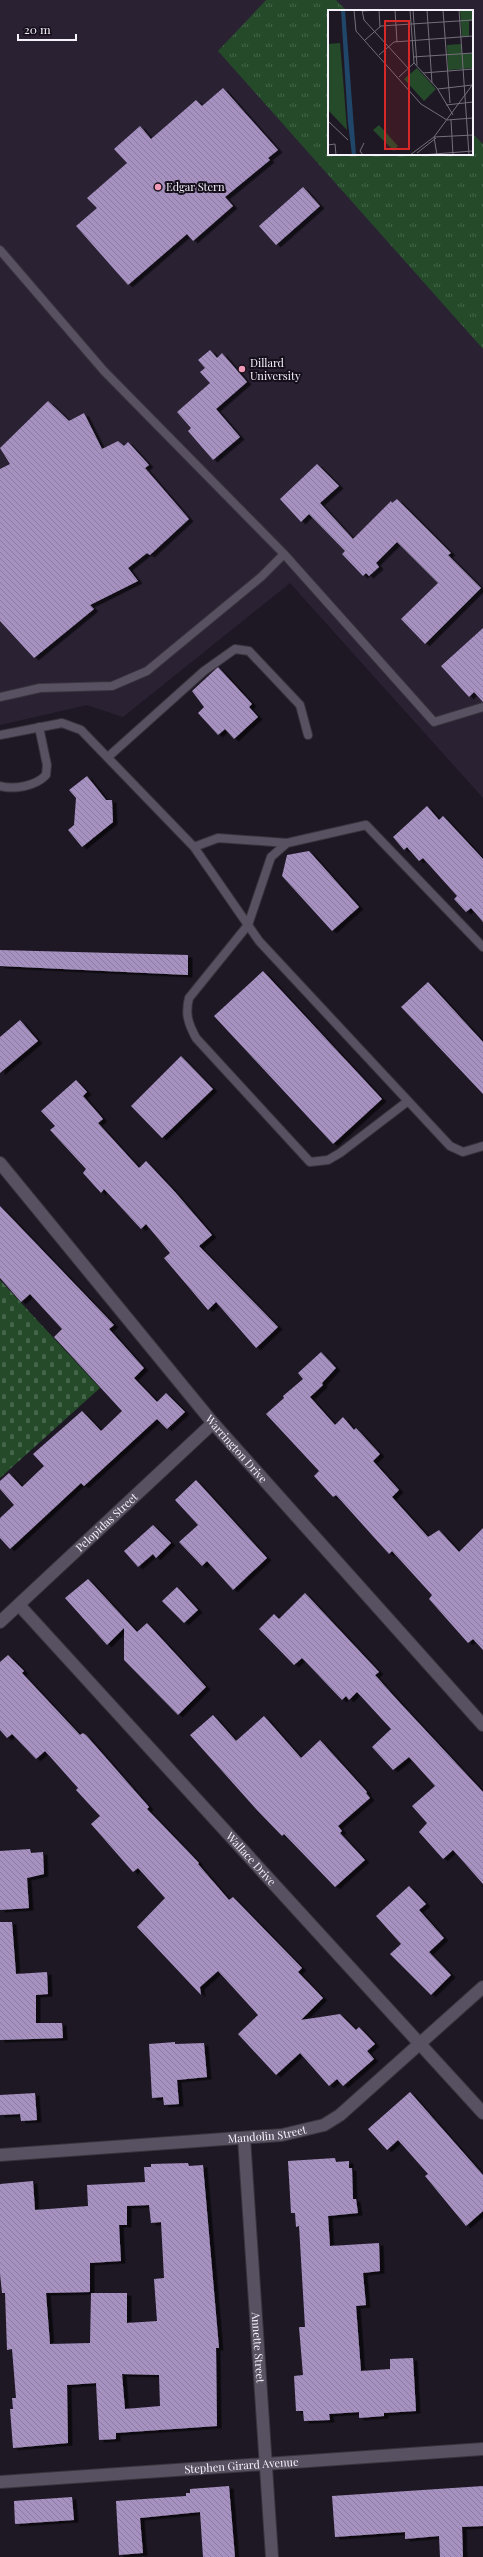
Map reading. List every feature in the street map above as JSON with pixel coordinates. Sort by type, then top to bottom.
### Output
[{"type":"street","name":"Warrington Drive","points":[[0,1163],[214,1423],[483,1725]]},
{"type":"street","name":"Pelopidas Street","points":[[0,1622],[214,1423]]},
{"type":"street","name":"Wallace Drive","points":[[19,1605],[483,2113]]},
{"type":"street","name":"Mandolin Street","points":[[0,2155],[282,2135],[324,2125],[340,2115],[483,1987]]},
{"type":"street","name":"Annette Street","points":[[244,2138],[272,2557]]},
{"type":"street","name":"Stephen Girard Avenue","points":[[0,2482],[483,2450]]},
{"type":"lane","points":[[0,250],[104,371],[284,554],[434,722],[483,707]]},
{"type":"lane","points":[[0,697],[40,688],[112,686],[147,671],[261,577],[284,554]]},
{"type":"lane","points":[[108,757],[204,671],[235,649],[249,651],[300,705],[308,735]]},
{"type":"lane","points":[[0,735],[62,723],[81,730],[194,847],[259,941],[450,1146],[463,1152],[483,1146]]},
{"type":"lane","points":[[0,786],[7,788],[34,784],[46,775],[47,764],[39,727]]},
{"type":"lane","points":[[194,847],[218,838],[287,843],[366,825],[483,947]]},
{"type":"lane","points":[[287,843],[271,857],[248,925],[189,998],[186,1010],[188,1023],[196,1038],[310,1162],[328,1160],[340,1153],[408,1101]]},
{"type":"shaded area","name":"Dillard University","points":[[0,0],[483,0],[483,798],[290,583],[123,717],[87,705],[0,725]]},
{"type":"green space","points":[[266,0],[336,0],[346,10],[328,10],[328,155],[473,155],[473,134],[483,144],[483,349],[218,51]]},
{"type":"green space","points":[[0,1280],[100,1388],[0,1478]]},
{"type":"building","name":"Edgar Stern","points":[[223,88],[278,150],[268,158],[270,160],[225,197],[233,206],[193,241],[187,234],[128,285],[76,226],[97,208],[87,198],[127,163],[114,149],[140,126],[151,139],[196,100],[202,106]]},
{"type":"building","points":[[303,187],[320,206],[276,245],[259,226]]},
{"type":"building","points":[[210,350],[217,358],[222,353],[247,382],[216,409],[240,437],[213,460],[188,431],[191,428],[177,412],[210,383],[200,372],[205,368],[198,360]]},
{"type":"building","points":[[48,401],[69,421],[84,413],[102,449],[118,441],[124,446],[128,442],[149,465],[145,468],[189,519],[150,555],[147,553],[128,568],[138,581],[90,605],[94,609],[34,658],[0,621],[0,469],[10,464],[0,448]]},
{"type":"building","points":[[317,464],[339,486],[320,503],[353,539],[391,501],[392,503],[397,499],[451,553],[448,555],[481,588],[425,644],[401,619],[438,583],[397,542],[376,563],[379,567],[369,576],[366,573],[363,576],[342,554],[345,551],[309,514],[301,522],[280,499]]},
{"type":"building","points":[[483,628],[483,702],[474,692],[469,697],[441,666]]},
{"type":"building","points":[[218,667],[252,704],[249,707],[258,717],[234,739],[225,729],[218,735],[198,713],[204,707],[192,691]]},
{"type":"building","points":[[87,776],[106,800],[112,800],[113,822],[82,847],[68,830],[74,825],[76,798],[69,790]]},
{"type":"building","points":[[427,806],[439,820],[443,816],[483,859],[483,922],[471,908],[466,912],[454,899],[457,896],[423,858],[419,861],[407,847],[404,850],[393,837]]},
{"type":"building","points":[[309,851],[359,907],[332,931],[282,876],[287,855]]},
{"type":"building","points":[[0,950],[188,955],[188,975],[0,966]]},
{"type":"building","points":[[263,971],[382,1099],[333,1144],[214,1016]]},
{"type":"building","points":[[428,982],[483,1042],[483,1094],[401,1007]]},
{"type":"building","points":[[20,1020],[38,1041],[0,1073],[0,1037]]},
{"type":"building","points":[[181,1056],[213,1089],[162,1138],[131,1106]]},
{"type":"building","points":[[76,1080],[87,1092],[83,1096],[103,1119],[98,1123],[139,1168],[146,1161],[175,1192],[212,1235],[199,1246],[278,1327],[256,1348],[216,1302],[208,1310],[164,1258],[170,1253],[146,1224],[141,1229],[104,1189],[101,1193],[83,1173],[86,1169],[50,1130],[55,1126],[41,1111]]},
{"type":"building","points":[[0,1206],[114,1325],[109,1329],[144,1368],[134,1378],[157,1402],[166,1393],[185,1412],[167,1429],[157,1419],[84,1486],[81,1483],[10,1549],[0,1538],[0,1518],[14,1505],[0,1489],[0,1481],[9,1473],[22,1487],[44,1466],[33,1454],[82,1411],[101,1431],[122,1411],[54,1337],[62,1329],[30,1294],[21,1302],[0,1278]]},
{"type":"building","points":[[321,1352],[336,1368],[322,1383],[323,1385],[310,1397],[335,1425],[343,1417],[354,1430],[356,1428],[380,1454],[373,1461],[399,1490],[392,1497],[428,1537],[439,1530],[459,1552],[483,1528],[483,1650],[473,1639],[468,1643],[429,1599],[432,1595],[392,1551],[389,1554],[336,1495],[333,1497],[314,1476],[319,1471],[266,1414],[284,1398],[283,1396],[303,1379],[298,1373]]},
{"type":"building","points":[[196,1480],[267,1558],[233,1590],[207,1561],[202,1566],[179,1542],[198,1525],[175,1500]]},
{"type":"building","points":[[153,1525],[171,1543],[156,1558],[153,1554],[138,1567],[124,1551]]},
{"type":"building","points":[[88,1579],[137,1632],[147,1623],[206,1687],[178,1715],[124,1660],[124,1628],[107,1645],[65,1598]]},
{"type":"building","points":[[177,1587],[198,1610],[184,1623],[162,1601]]},
{"type":"building","points":[[305,1593],[379,1672],[375,1675],[483,1792],[483,1884],[453,1850],[443,1859],[419,1832],[427,1823],[412,1806],[435,1786],[409,1757],[393,1770],[372,1747],[391,1729],[357,1692],[349,1700],[346,1696],[342,1700],[302,1658],[294,1665],[259,1629],[274,1614],[279,1619]]},
{"type":"building","points":[[8,1655],[24,1671],[22,1673],[80,1735],[83,1733],[86,1735],[149,1807],[147,1809],[199,1863],[198,1864],[229,1900],[233,1897],[302,1968],[298,1972],[323,1998],[301,2020],[340,2014],[356,2030],[359,2027],[375,2044],[367,2051],[374,2059],[343,2086],[337,2079],[329,2086],[300,2053],[276,2075],[238,2034],[258,2015],[218,1971],[200,1987],[201,1995],[137,1927],[165,1898],[138,1868],[133,1872],[91,1824],[100,1816],[76,1790],[78,1788],[45,1751],[36,1759],[12,1734],[7,1738],[0,1730],[0,1662]]},
{"type":"building","points":[[213,1715],[236,1741],[264,1716],[301,1758],[320,1740],[367,1792],[366,1793],[370,1798],[338,1826],[342,1831],[340,1833],[365,1860],[335,1887],[284,1834],[282,1836],[256,1809],[190,1735]]},
{"type":"building","points":[[30,1849],[31,1853],[43,1852],[44,1874],[27,1878],[29,1908],[0,1910],[0,1851]]},
{"type":"building","points":[[409,1886],[426,1904],[419,1910],[444,1938],[429,1952],[451,1975],[431,1995],[390,1954],[401,1944],[376,1916]]},
{"type":"building","points":[[0,1922],[12,1922],[16,1974],[47,1972],[48,1994],[36,1995],[36,2023],[62,2023],[63,2038],[0,2040]]},
{"type":"building","points":[[175,2042],[175,2044],[204,2043],[207,2077],[177,2080],[179,2104],[164,2105],[163,2097],[152,2098],[149,2044]]},
{"type":"building","points":[[410,2092],[483,2175],[483,2211],[466,2226],[425,2176],[428,2174],[398,2140],[387,2150],[368,2129]]},
{"type":"building","points":[[35,2093],[37,2120],[21,2121],[20,2114],[0,2115],[0,2095]]},
{"type":"building","points":[[335,2158],[336,2162],[349,2161],[349,2168],[352,2168],[353,2199],[356,2199],[358,2213],[328,2216],[330,2246],[379,2243],[380,2271],[363,2273],[366,2305],[356,2306],[361,2371],[390,2369],[390,2359],[413,2358],[416,2411],[384,2413],[384,2416],[359,2418],[359,2412],[329,2414],[330,2420],[304,2421],[303,2411],[296,2411],[294,2376],[303,2375],[299,2327],[305,2327],[299,2226],[296,2227],[295,2213],[291,2213],[288,2161]]},
{"type":"building","points":[[188,2163],[189,2166],[203,2165],[219,2348],[216,2348],[217,2426],[116,2433],[116,2439],[99,2440],[96,2383],[67,2385],[68,2443],[13,2448],[10,2409],[13,2409],[12,2398],[16,2398],[12,2349],[7,2350],[5,2293],[2,2293],[0,2274],[0,2184],[33,2181],[35,2210],[88,2206],[87,2185],[145,2182],[144,2167],[151,2167],[151,2164]],"holes":[[[149,2205],[151,2223],[161,2222],[164,2278],[154,2279],[157,2321],[127,2323],[127,2293],[91,2293],[90,2343],[50,2344],[46,2293],[90,2292],[90,2263],[121,2261],[119,2225],[127,2225],[127,2206]],[[122,2374],[159,2375],[160,2406],[125,2409]]]},
{"type":"building","points":[[229,2486],[235,2557],[203,2557],[200,2512],[140,2518],[143,2553],[119,2555],[116,2501],[186,2496],[186,2493],[190,2493],[190,2489]]},
{"type":"building","points":[[483,2486],[483,2526],[462,2527],[463,2557],[440,2557],[439,2536],[405,2539],[405,2532],[335,2537],[332,2496]]},
{"type":"building","points":[[72,2497],[74,2520],[15,2524],[14,2501]]},
{"type":"place","name":"Edgar Stern","points":[[158,187]]},
{"type":"place","name":"Dillard University","points":[[242,369]]}]
